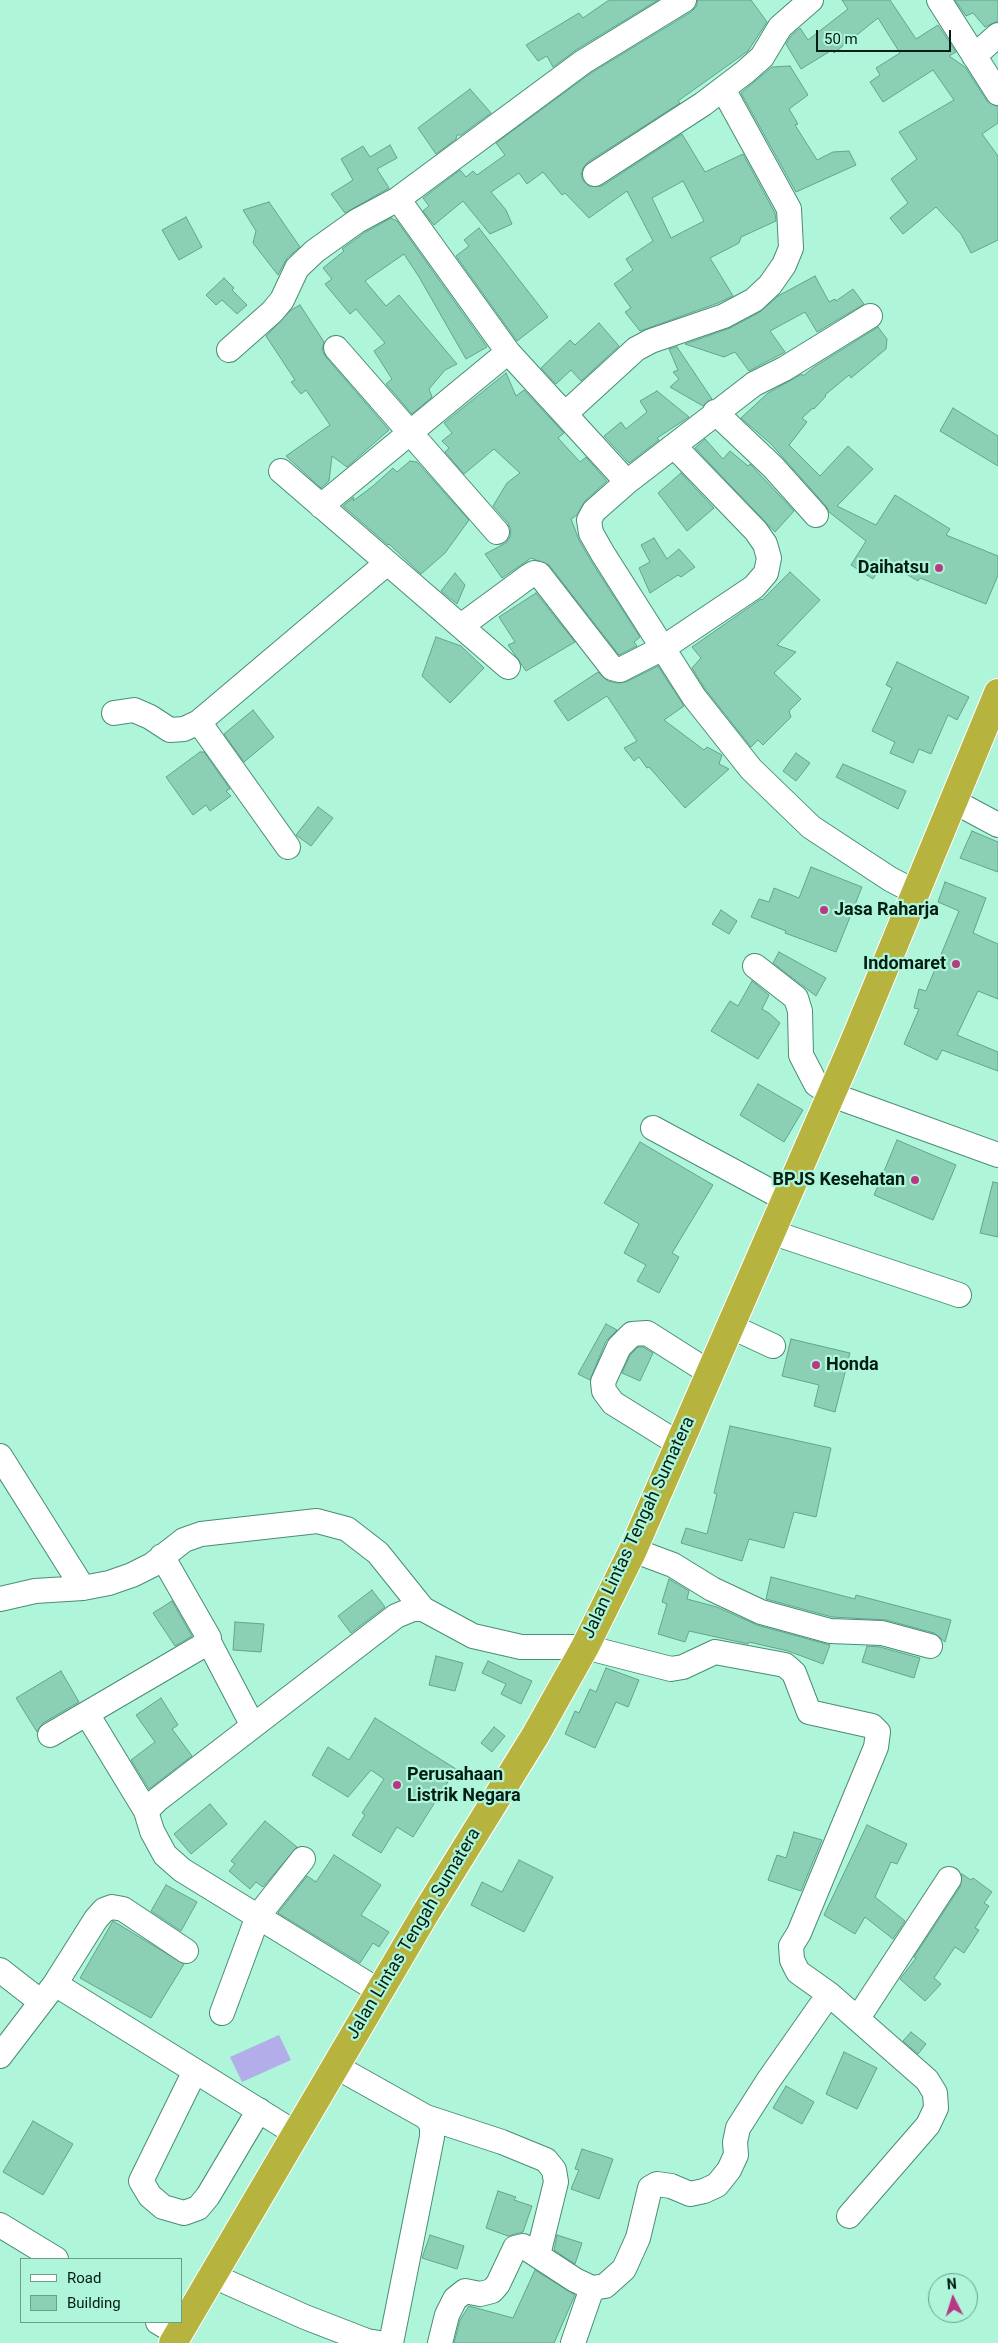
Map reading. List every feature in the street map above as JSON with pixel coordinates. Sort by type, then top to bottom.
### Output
[{"type":"highway","name":"Jalan Lintas Tengah Sumatera","points":[[182,2316],[211,2275],[379,1991],[535,1736],[585,1647],[633,1550],[732,1327],[785,1199],[851,1049],[997,699]]},
{"type":"street","points":[[229,350],[272,312],[282,300],[297,268],[315,252],[357,221],[398,199],[566,74],[684,0]]},
{"type":"street","points":[[595,174],[660,133],[723,89],[762,57],[780,26],[811,0]]},
{"type":"street","points":[[939,0],[998,93]]},
{"type":"street","points":[[974,56],[998,35]]},
{"type":"street","points":[[565,414],[636,350],[651,341],[724,316],[754,300],[770,286],[784,265],[791,248],[789,209],[723,89]]},
{"type":"street","points":[[398,199],[508,352],[627,482]]},
{"type":"street","points":[[870,316],[784,369],[754,384],[715,412],[627,482],[594,511],[589,520],[591,533],[694,697],[752,769],[811,827],[890,879],[915,892]]},
{"type":"street","points":[[336,348],[497,532]]},
{"type":"street","points":[[321,506],[508,352]]},
{"type":"street","points":[[715,412],[773,467],[816,515]]},
{"type":"street","points":[[461,626],[529,576],[534,573],[539,574],[615,670],[624,668],[663,648],[754,587],[766,573],[769,558],[766,544],[756,531],[674,446]]},
{"type":"street","points":[[281,471],[508,668]]},
{"type":"street","points":[[114,713],[134,710],[150,716],[170,730],[184,729],[199,722],[387,563]]},
{"type":"street","points":[[199,722],[288,847]]},
{"type":"street","points":[[954,802],[998,825]]},
{"type":"street","points":[[755,966],[796,998],[800,1011],[800,1055],[816,1084],[830,1094],[998,1155]]},
{"type":"street","points":[[654,1128],[785,1199]]},
{"type":"street","points":[[771,1232],[959,1295]]},
{"type":"street","points":[[732,1327],[773,1346]]},
{"type":"street","points":[[679,1444],[613,1403],[604,1391],[603,1382],[619,1347],[632,1334],[647,1333],[710,1373]]},
{"type":"street","points":[[0,1456],[83,1588]]},
{"type":"street","points":[[0,1599],[35,1591],[83,1588],[109,1583],[132,1575],[184,1540],[201,1534],[239,1528],[317,1522],[347,1529],[378,1553],[423,1609],[472,1636],[521,1647],[585,1647],[671,1669],[683,1667],[715,1652],[785,1665],[794,1673],[809,1712],[872,1726],[876,1729],[878,1738],[876,1747],[799,1933],[791,1946],[792,1960],[798,1972],[830,1994],[927,2080],[935,2093],[936,2108],[928,2126],[849,2216]]},
{"type":"street","points":[[633,1550],[673,1565],[712,1589],[762,1612],[830,1631],[882,1633],[930,1646]]},
{"type":"street","points":[[162,1556],[209,1640],[253,1726]]},
{"type":"street","points":[[146,1811],[396,1616],[413,1609],[423,1609]]},
{"type":"street","points":[[50,1735],[209,1640]]},
{"type":"street","points":[[87,1714],[146,1811],[152,1831],[166,1855],[182,1870],[379,1991]]},
{"type":"street","points":[[222,2013],[258,1916],[303,1859]]},
{"type":"street","points":[[858,2018],[949,1879]]},
{"type":"street","points":[[0,2056],[55,1984],[96,1919],[104,1910],[112,1908],[123,1909],[186,1951]]},
{"type":"street","points":[[0,1970],[41,2002]]},
{"type":"street","points":[[55,1984],[295,2133]]},
{"type":"street","points":[[440,2343],[447,2315],[455,2299],[465,2291],[480,2294],[492,2291],[498,2284],[515,2248],[523,2246],[575,2280],[592,2288],[605,2286],[624,2269],[638,2238],[650,2188],[657,2184],[671,2186],[690,2194],[704,2192],[717,2185],[729,2170],[736,2155],[735,2142],[738,2128],[768,2081],[830,1994]]},
{"type":"street","points":[[335,2066],[426,2117],[520,2149],[546,2160],[554,2170],[556,2182],[538,2255]]},
{"type":"street","points":[[195,2071],[141,2182],[150,2196],[163,2207],[184,2213],[198,2208],[208,2196],[258,2110]]},
{"type":"street","points":[[391,2343],[432,2137],[432,2125],[426,2117]]},
{"type":"street","points":[[0,2225],[54,2258]]},
{"type":"street","points":[[211,2275],[305,2317],[367,2341],[380,2343]]},
{"type":"street","points":[[573,2343],[592,2288]]},
{"type":"shaded area","points":[[279,2035],[291,2060],[242,2082],[230,2057]]},
{"type":"building","points":[[609,0],[658,0],[576,50],[553,67],[547,56],[538,61],[526,45],[579,13],[583,18]]},
{"type":"building","points":[[698,0],[751,0],[767,22],[748,51],[678,101],[680,103],[588,162],[583,168],[581,175],[584,182],[589,186],[602,186],[682,134],[705,172],[743,154],[775,213],[776,221],[741,237],[739,243],[710,258],[733,296],[640,331],[625,312],[631,308],[614,284],[633,270],[626,259],[653,241],[627,191],[589,218],[565,193],[562,195],[543,172],[527,184],[519,173],[491,192],[506,210],[512,224],[490,234],[463,201],[434,225],[423,211],[429,206],[423,198],[460,170],[466,177],[473,171],[477,175],[505,155],[496,143],[591,73],[691,12],[696,7]],"holes":[[[683,181],[704,221],[671,238],[652,198]]]},
{"type":"building","points":[[842,0],[890,0],[916,39],[938,25],[956,52],[949,56],[965,67],[987,101],[998,107],[998,123],[982,134],[998,156],[998,240],[971,253],[961,234],[936,207],[903,234],[890,218],[908,203],[891,179],[917,159],[899,132],[954,100],[933,70],[883,102],[870,82],[880,75],[876,68],[900,53],[878,18],[834,53],[832,50],[801,69],[786,44],[791,36],[800,28],[808,40],[848,9]]},
{"type":"building","points":[[955,0],[998,0],[998,21],[985,27],[973,13],[966,16]]},
{"type":"building","points":[[790,66],[808,95],[789,109],[798,124],[795,125],[817,160],[833,152],[849,151],[856,165],[796,192],[741,93],[772,67]]},
{"type":"building","points":[[470,89],[491,113],[461,135],[457,135],[456,139],[436,154],[418,128]]},
{"type":"building","points":[[390,145],[397,158],[377,169],[389,188],[345,213],[331,194],[353,180],[341,159],[363,146],[370,157]]},
{"type":"building","points":[[269,202],[300,247],[287,258],[278,275],[253,243],[256,231],[243,210]]},
{"type":"building","points":[[186,217],[202,247],[179,260],[162,230]]},
{"type":"building","points":[[391,218],[397,221],[487,347],[466,359],[404,254],[365,281],[386,306],[399,295],[457,364],[445,370],[429,389],[432,397],[412,414],[386,384],[392,379],[374,351],[385,343],[356,309],[350,314],[325,284],[332,279],[323,268],[344,251],[342,249],[364,233]]},
{"type":"building","points":[[479,228],[548,317],[517,341],[456,256],[469,246],[464,240]]},
{"type":"building","points":[[815,276],[829,302],[835,299],[836,301],[853,289],[864,304],[817,332],[805,312],[770,331],[785,352],[749,371],[735,352],[724,357],[685,344],[730,328],[760,312],[778,296]]},
{"type":"building","points":[[224,278],[234,288],[232,290],[247,305],[237,314],[222,300],[216,305],[206,295]]},
{"type":"building","points":[[300,305],[324,342],[322,350],[326,357],[389,430],[347,467],[332,456],[329,481],[321,488],[286,456],[330,425],[306,390],[301,394],[291,382],[295,380],[266,336],[291,310]]},
{"type":"building","points":[[599,323],[619,346],[581,381],[571,370],[556,384],[541,368],[570,340],[575,345]]},
{"type":"building","points":[[878,327],[887,339],[886,349],[851,378],[849,375],[825,395],[814,409],[802,418],[807,422],[789,445],[820,476],[848,446],[873,469],[837,506],[876,525],[895,495],[950,529],[946,535],[998,556],[998,575],[986,604],[920,578],[918,581],[884,561],[873,579],[851,565],[866,541],[829,512],[826,506],[771,444],[741,418],[768,393],[802,374],[803,376],[814,367]]},
{"type":"building","points":[[677,347],[712,399],[703,406],[670,387],[679,379],[673,372],[678,370],[669,349]]},
{"type":"building","points":[[506,373],[516,396],[524,390],[564,433],[558,438],[580,462],[586,457],[607,481],[585,501],[577,515],[571,519],[579,540],[591,561],[640,637],[634,642],[637,646],[619,655],[549,565],[531,558],[502,578],[485,554],[506,543],[510,537],[511,530],[508,523],[493,506],[507,483],[520,473],[494,449],[464,474],[445,452],[449,448],[442,441],[452,433],[444,423]]},
{"type":"building","points":[[657,391],[689,417],[657,438],[659,440],[629,463],[604,436],[621,422],[626,429],[647,412],[640,401]]},
{"type":"building","points":[[953,408],[998,436],[998,466],[940,431]]},
{"type":"building","points":[[705,439],[723,459],[730,451],[748,466],[750,464],[794,511],[775,532],[695,448]]},
{"type":"building","points":[[410,461],[417,462],[469,520],[445,553],[421,574],[389,544],[343,506],[373,486],[393,468],[397,472]]},
{"type":"building","points":[[681,473],[714,508],[687,531],[658,493]]},
{"type":"building","points":[[654,538],[667,559],[679,549],[695,567],[681,577],[678,575],[650,593],[639,568],[650,562],[641,545]]},
{"type":"building","points":[[790,572],[820,600],[777,645],[796,652],[774,673],[801,699],[789,711],[791,717],[763,745],[758,740],[751,747],[705,689],[692,668],[701,658],[692,647],[762,600]]},
{"type":"building","points":[[455,573],[465,585],[457,604],[441,591]]},
{"type":"building","points":[[536,593],[575,642],[526,671],[508,645],[515,642],[499,617]]},
{"type":"building","points":[[436,637],[461,646],[484,668],[450,703],[422,676]]},
{"type":"building","points":[[897,662],[969,697],[957,720],[948,715],[931,754],[919,749],[913,763],[890,753],[895,742],[872,731],[892,688],[886,685]]},
{"type":"building","points":[[658,666],[684,706],[664,720],[704,750],[707,747],[722,755],[719,764],[729,769],[685,808],[639,757],[634,761],[624,748],[637,741],[607,696],[568,721],[554,701],[598,672],[608,681],[617,683],[626,682]]},
{"type":"building","points":[[253,710],[274,737],[244,762],[224,734]]},
{"type":"building","points":[[200,752],[204,752],[230,789],[226,791],[231,796],[210,811],[206,805],[193,815],[166,777]]},
{"type":"building","points":[[796,753],[810,763],[796,781],[783,771]]},
{"type":"building","points":[[843,764],[906,791],[898,809],[836,777]]},
{"type":"building","points":[[318,807],[333,818],[311,846],[296,835]]},
{"type":"building","points":[[972,831],[998,842],[998,872],[960,858]]},
{"type":"building","name":"Jasa Raharja","points":[[811,867],[862,887],[836,952],[785,933],[786,931],[751,917],[759,899],[769,902],[774,888],[799,898]]},
{"type":"building","points":[[945,882],[986,898],[973,933],[998,944],[998,999],[978,991],[957,1035],[998,1052],[998,1071],[942,1050],[937,1060],[904,1044],[919,1009],[914,1008],[919,989],[926,991],[959,911],[938,902]]},
{"type":"building","points":[[721,910],[737,921],[729,934],[712,924]]},
{"type":"building","points":[[779,952],[826,978],[816,996],[773,963]]},
{"type":"building","points":[[752,981],[769,995],[762,1009],[780,1023],[758,1059],[711,1031],[730,1001],[738,1006]]},
{"type":"building","points":[[758,1084],[803,1110],[784,1142],[740,1115]]},
{"type":"building","name":"BPJS Kesehatan","points":[[897,1140],[956,1165],[933,1220],[874,1195]]},
{"type":"building","points":[[640,1142],[713,1185],[672,1253],[679,1257],[659,1293],[637,1281],[646,1265],[624,1253],[639,1224],[604,1203]]},
{"type":"building","points":[[993,1182],[998,1183],[998,1237],[980,1233]]},
{"type":"building","points":[[606,1324],[617,1330],[606,1341],[590,1380],[578,1374]]},
{"type":"building","name":"Honda","points":[[791,1339],[850,1353],[835,1412],[814,1406],[819,1385],[782,1376]]},
{"type":"building","points":[[638,1347],[643,1347],[653,1353],[640,1381],[622,1373],[630,1355]]},
{"type":"building","points":[[730,1426],[831,1448],[816,1517],[794,1512],[784,1548],[749,1539],[742,1561],[681,1543],[686,1528],[707,1534],[717,1494],[714,1493]]},
{"type":"building","points":[[771,1577],[855,1599],[856,1595],[951,1620],[945,1642],[934,1633],[886,1620],[832,1617],[766,1599]]},
{"type":"building","points":[[669,1579],[689,1591],[687,1599],[717,1607],[757,1625],[830,1645],[823,1664],[788,1651],[689,1631],[685,1642],[658,1634],[667,1604],[662,1602]]},
{"type":"building","points":[[372,1590],[385,1607],[351,1633],[338,1616]]},
{"type":"building","points":[[172,1601],[192,1636],[175,1646],[153,1613]]},
{"type":"building","points":[[235,1622],[264,1624],[261,1652],[233,1650]]},
{"type":"building","points":[[867,1646],[880,1647],[920,1658],[914,1678],[862,1662]]},
{"type":"building","points":[[436,1656],[463,1663],[455,1691],[429,1685]]},
{"type":"building","points":[[488,1661],[532,1681],[521,1704],[501,1694],[506,1684],[482,1673]]},
{"type":"building","points":[[606,1668],[639,1680],[628,1707],[616,1702],[595,1748],[565,1734],[575,1711],[579,1713],[590,1689],[596,1692]]},
{"type":"building","points":[[61,1671],[79,1702],[43,1723],[37,1732],[16,1698]]},
{"type":"building","points":[[161,1698],[178,1725],[172,1729],[192,1756],[149,1789],[131,1760],[155,1742],[136,1715]]},
{"type":"building","name":"Perusahaan Listrik Negara","points":[[375,1718],[456,1769],[413,1837],[397,1827],[381,1853],[352,1835],[365,1815],[362,1813],[384,1779],[371,1770],[348,1797],[312,1775],[328,1747],[349,1760]]},
{"type":"building","points":[[494,1727],[505,1736],[492,1752],[481,1743]]},
{"type":"building","points":[[210,1804],[227,1824],[191,1854],[174,1834]]},
{"type":"building","points":[[265,1821],[297,1847],[263,1887],[256,1882],[250,1889],[229,1871],[235,1864],[231,1861]]},
{"type":"building","points":[[867,1825],[907,1844],[897,1864],[891,1862],[875,1897],[905,1921],[893,1939],[865,1917],[855,1934],[824,1915]]},
{"type":"building","points":[[794,1832],[822,1840],[801,1891],[768,1880],[777,1855],[786,1858]]},
{"type":"building","points":[[334,1855],[381,1885],[361,1915],[389,1932],[379,1947],[373,1943],[360,1963],[278,1913],[307,1876],[316,1882]]},
{"type":"building","points":[[519,1860],[553,1877],[524,1932],[471,1905],[482,1882],[502,1892]]},
{"type":"building","points":[[962,1874],[971,1880],[973,1878],[992,1892],[984,1903],[989,1906],[975,1928],[979,1930],[964,1953],[955,1947],[934,1978],[941,1984],[925,2001],[900,1979],[916,1958],[914,1957],[960,1887]]},
{"type":"building","points":[[166,1885],[197,1902],[181,1931],[151,1911]]},
{"type":"building","points":[[113,1921],[184,1964],[151,2018],[80,1978]]},
{"type":"building","points":[[911,2032],[926,2044],[918,2054],[903,2041]]},
{"type":"building","points":[[844,2052],[877,2068],[857,2109],[826,2094]]},
{"type":"building","points":[[786,2086],[814,2102],[802,2124],[773,2108]]},
{"type":"building","points":[[33,2121],[73,2144],[43,2195],[3,2172]]},
{"type":"building","points":[[582,2149],[613,2159],[599,2199],[571,2189],[579,2170],[575,2169]]},
{"type":"building","points":[[498,2191],[516,2197],[514,2200],[532,2206],[523,2232],[508,2236],[486,2228]]},
{"type":"building","points":[[430,2235],[464,2246],[457,2269],[422,2258]]},
{"type":"building","points":[[557,2235],[582,2243],[575,2264],[554,2250]]},
{"type":"building","points":[[535,2270],[575,2295],[554,2343],[454,2343],[460,2320],[469,2306],[513,2318]]},
{"type":"place","name":"Daihatsu","points":[[939,568]]},
{"type":"place","name":"Jasa Raharja","points":[[824,910]]},
{"type":"place","name":"Indomaret","points":[[956,964]]},
{"type":"place","name":"BPJS Kesehatan","points":[[915,1180]]},
{"type":"place","name":"Honda","points":[[816,1365]]},
{"type":"place","name":"Perusahaan Listrik Negara","points":[[397,1785]]}]
